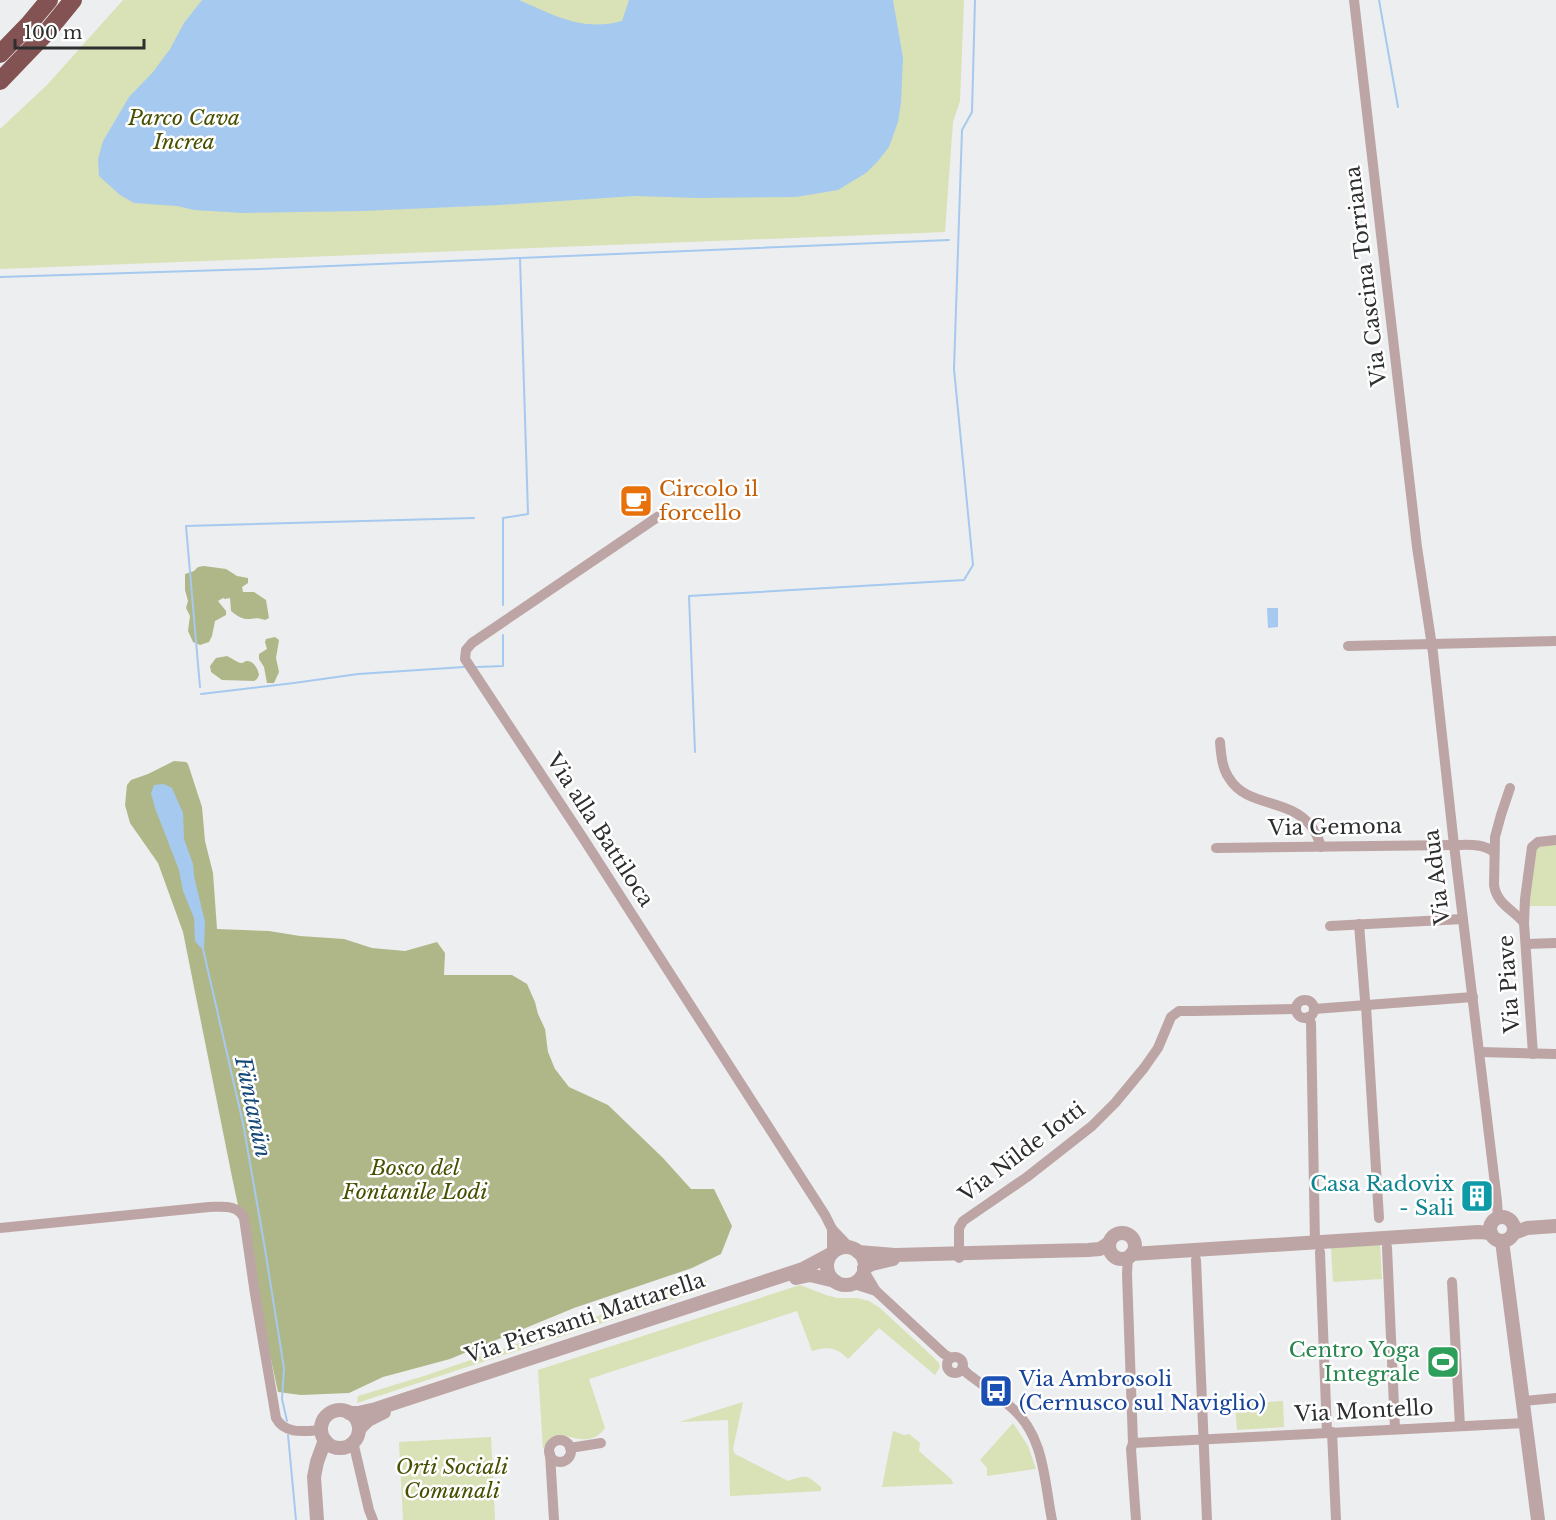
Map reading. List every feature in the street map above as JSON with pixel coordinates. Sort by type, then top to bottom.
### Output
[{"type":"highway","points":[[0,54],[49,0]]},
{"type":"highway","points":[[0,81],[35,45],[73,0]]},
{"type":"street","name":"Via Cascina Torriana","points":[[1354,0],[1417,548]]},
{"type":"street","name":"Via alla Battiloca","points":[[659,516],[475,641],[467,648],[465,656],[467,663],[583,838],[832,1229],[854,1250]]},
{"type":"street","name":"Via Adua","points":[[1417,548],[1432,645],[1497,1201],[1538,1520]]},
{"type":"street","points":[[1348,646],[1556,641]]},
{"type":"street","points":[[1220,742],[1225,771],[1236,787],[1248,795],[1283,806],[1298,814],[1311,826],[1321,847]]},
{"type":"street","name":"Via Piave","points":[[1510,788],[1498,823],[1494,852],[1494,885],[1502,903],[1524,923],[1533,1054]]},
{"type":"street","points":[[1524,923],[1532,847],[1538,842],[1556,840]]},
{"type":"street","points":[[1454,845],[1485,846],[1494,852]]},
{"type":"street","name":"Via Gemona","points":[[1216,848],[1454,845]]},
{"type":"street","points":[[1330,926],[1463,919]]},
{"type":"street","points":[[1359,924],[1379,1218]]},
{"type":"street","points":[[1526,944],[1556,943]]},
{"type":"street","points":[[1336,1520],[1314,1219],[1316,1211],[1311,1023],[1311,1013],[1312,1004],[1305,999],[1299,1002],[1295,1009],[1298,1015],[1305,1018],[1311,1013],[1365,1003],[1473,997]]},
{"type":"street","name":"Via Nilde Iotti","points":[[959,1256],[959,1228],[963,1221],[1033,1173],[1092,1126],[1144,1068],[1158,1048],[1172,1017],[1179,1011],[1295,1009]]},
{"type":"street","points":[[1480,1052],[1556,1054]]},
{"type":"street","points":[[0,1228],[209,1207],[236,1208],[242,1213],[276,1418],[280,1425],[288,1430],[327,1439],[342,1448],[355,1440],[359,1429],[356,1420],[350,1413],[344,1411],[333,1412],[324,1419],[327,1439],[320,1477],[323,1520]]},
{"type":"street","points":[[959,1256],[892,1259],[872,1264],[864,1269],[857,1280],[843,1284],[835,1281],[827,1269],[832,1253],[843,1247],[891,1254],[1093,1255],[1123,1252],[1141,1247],[1317,1244],[1502,1227],[1527,1228],[1556,1225]]},
{"type":"street","name":"Via alla Battiloca","points":[[832,1229],[832,1253]]},
{"type":"street","points":[[1387,1247],[1395,1429]]},
{"type":"street","points":[[854,1250],[863,1259],[864,1269],[876,1291],[947,1358],[960,1359],[963,1372],[1012,1408],[1020,1417],[1031,1433],[1042,1462],[1052,1520]]},
{"type":"street","points":[[1123,1252],[1127,1274],[1133,1443],[1131,1449],[1136,1520]]},
{"type":"street","name":"Via Piersanti Mattarella","points":[[350,1413],[376,1409],[803,1269],[832,1253]]},
{"type":"street","points":[[1196,1260],[1207,1520]]},
{"type":"street","name":"Via Piersanti Mattarella","points":[[359,1429],[378,1414],[799,1277],[810,1275],[835,1281]]},
{"type":"street","points":[[1452,1282],[1460,1426]]},
{"type":"street","points":[[851,1283],[876,1291]]},
{"type":"street","points":[[1523,1401],[1556,1398]]},
{"type":"street","name":"Via Montello","points":[[1133,1443],[1526,1422]]},
{"type":"street","points":[[317,1520],[314,1477],[316,1462],[327,1439]]},
{"type":"street","points":[[552,1471],[559,1462],[570,1455],[570,1448],[563,1441],[557,1441],[550,1448],[554,1520]]},
{"type":"street","points":[[352,1443],[373,1520]]},
{"type":"street","points":[[570,1448],[601,1443]]},
{"type":"street","points":[[550,1454],[553,1460],[559,1462]]},
{"type":"green space","name":"Parco Cava Increa","points":[[123,0],[964,0],[960,101],[953,122],[945,232],[0,269],[0,129],[47,85]]},
{"type":"green space","points":[[204,566],[226,569],[237,576],[248,578],[248,583],[242,587],[243,592],[254,592],[266,600],[269,618],[265,620],[242,618],[231,611],[230,598],[223,598],[218,601],[226,611],[226,615],[215,621],[209,642],[200,645],[193,642],[188,631],[190,616],[186,608],[188,601],[185,574]]},
{"type":"green space","points":[[275,637],[279,640],[276,658],[279,672],[274,683],[267,683],[259,654],[267,649],[266,639]]},
{"type":"green space","points":[[227,656],[240,663],[252,662],[259,675],[257,679],[254,681],[222,680],[211,672],[210,666],[216,658]]},
{"type":"green space","name":"Bosco del Fontanile Lodi","points":[[174,761],[188,764],[202,807],[205,841],[213,873],[217,929],[269,931],[344,939],[372,948],[405,951],[437,942],[445,953],[444,975],[512,975],[527,984],[545,1029],[548,1052],[555,1069],[569,1087],[608,1105],[663,1158],[691,1189],[714,1189],[732,1226],[721,1254],[692,1268],[574,1308],[450,1359],[383,1377],[349,1393],[301,1395],[278,1392],[183,932],[158,863],[130,823],[125,805],[127,785],[131,780]]},
{"type":"green space","points":[[1556,844],[1556,906],[1528,906],[1536,847]]},
{"type":"green space","points":[[1380,1244],[1382,1279],[1333,1282],[1331,1248]]},
{"type":"green space","points":[[706,1279],[709,1288],[357,1403],[358,1396],[424,1376]]},
{"type":"green space","points":[[800,1285],[837,1298],[857,1298],[869,1301],[880,1308],[939,1363],[940,1367],[935,1375],[879,1328],[848,1359],[832,1349],[822,1348],[812,1351],[797,1311],[589,1379],[605,1428],[597,1436],[588,1439],[556,1436],[549,1440],[543,1449],[538,1370]]},
{"type":"green space","points":[[1283,1401],[1284,1427],[1237,1430],[1235,1404]]},
{"type":"green space","points":[[743,1402],[733,1449],[735,1454],[788,1481],[802,1477],[809,1478],[821,1487],[821,1491],[730,1496],[728,1420],[679,1422]]},
{"type":"green space","points":[[1013,1423],[1028,1446],[1036,1469],[987,1476],[987,1468],[980,1460]]},
{"type":"green space","points":[[893,1431],[904,1435],[909,1434],[920,1443],[919,1451],[952,1480],[953,1484],[882,1487]]},
{"type":"green space","name":"Orti Sociali Comunali","points":[[491,1437],[495,1520],[403,1520],[399,1442]]},
{"type":"water","name":"Parco Cava Increa","points":[[202,0],[519,0],[569,20],[608,24],[622,21],[629,0],[893,0],[903,58],[898,122],[889,147],[866,173],[838,190],[796,197],[635,196],[362,211],[244,213],[134,203],[120,195],[99,176],[98,159],[103,141],[129,97],[153,72],[170,49],[184,23]]},
{"type":"water","points":[[1267,608],[1278,608],[1278,627],[1268,628]]},
{"type":"water","points":[[164,784],[172,788],[183,813],[184,839],[193,864],[205,922],[204,951],[195,941],[194,918],[151,793],[154,785]]},
{"type":"waterway","points":[[695,752],[689,596],[964,580],[973,565],[954,369],[962,130],[972,112],[975,0]]},
{"type":"waterway","points":[[1379,0],[1398,107]]},
{"type":"waterway","points":[[0,277],[259,269],[949,240]]},
{"type":"waterway","points":[[503,605],[503,518],[528,514],[520,258]]},
{"type":"waterway","points":[[200,687],[186,526],[474,518]]},
{"type":"waterway","points":[[477,667],[503,666],[503,635]]},
{"type":"waterway","points":[[201,694],[358,674],[464,667]]},
{"type":"waterway","name":"Füntanün","points":[[203,949],[243,1123],[284,1368],[282,1399],[287,1421]]},
{"type":"waterway","points":[[288,1435],[296,1520]]},
{"type":"place","name":"Circolo il forcello","points":[[636,501]]},
{"type":"place","name":"Casa Radovix - Sali","points":[[1477,1196]]},
{"type":"place","name":"Centro Yoga Integrale","points":[[1443,1362]]},
{"type":"place","name":"Via Ambrosoli (Cernusco sul Naviglio)","points":[[996,1391]]}]
